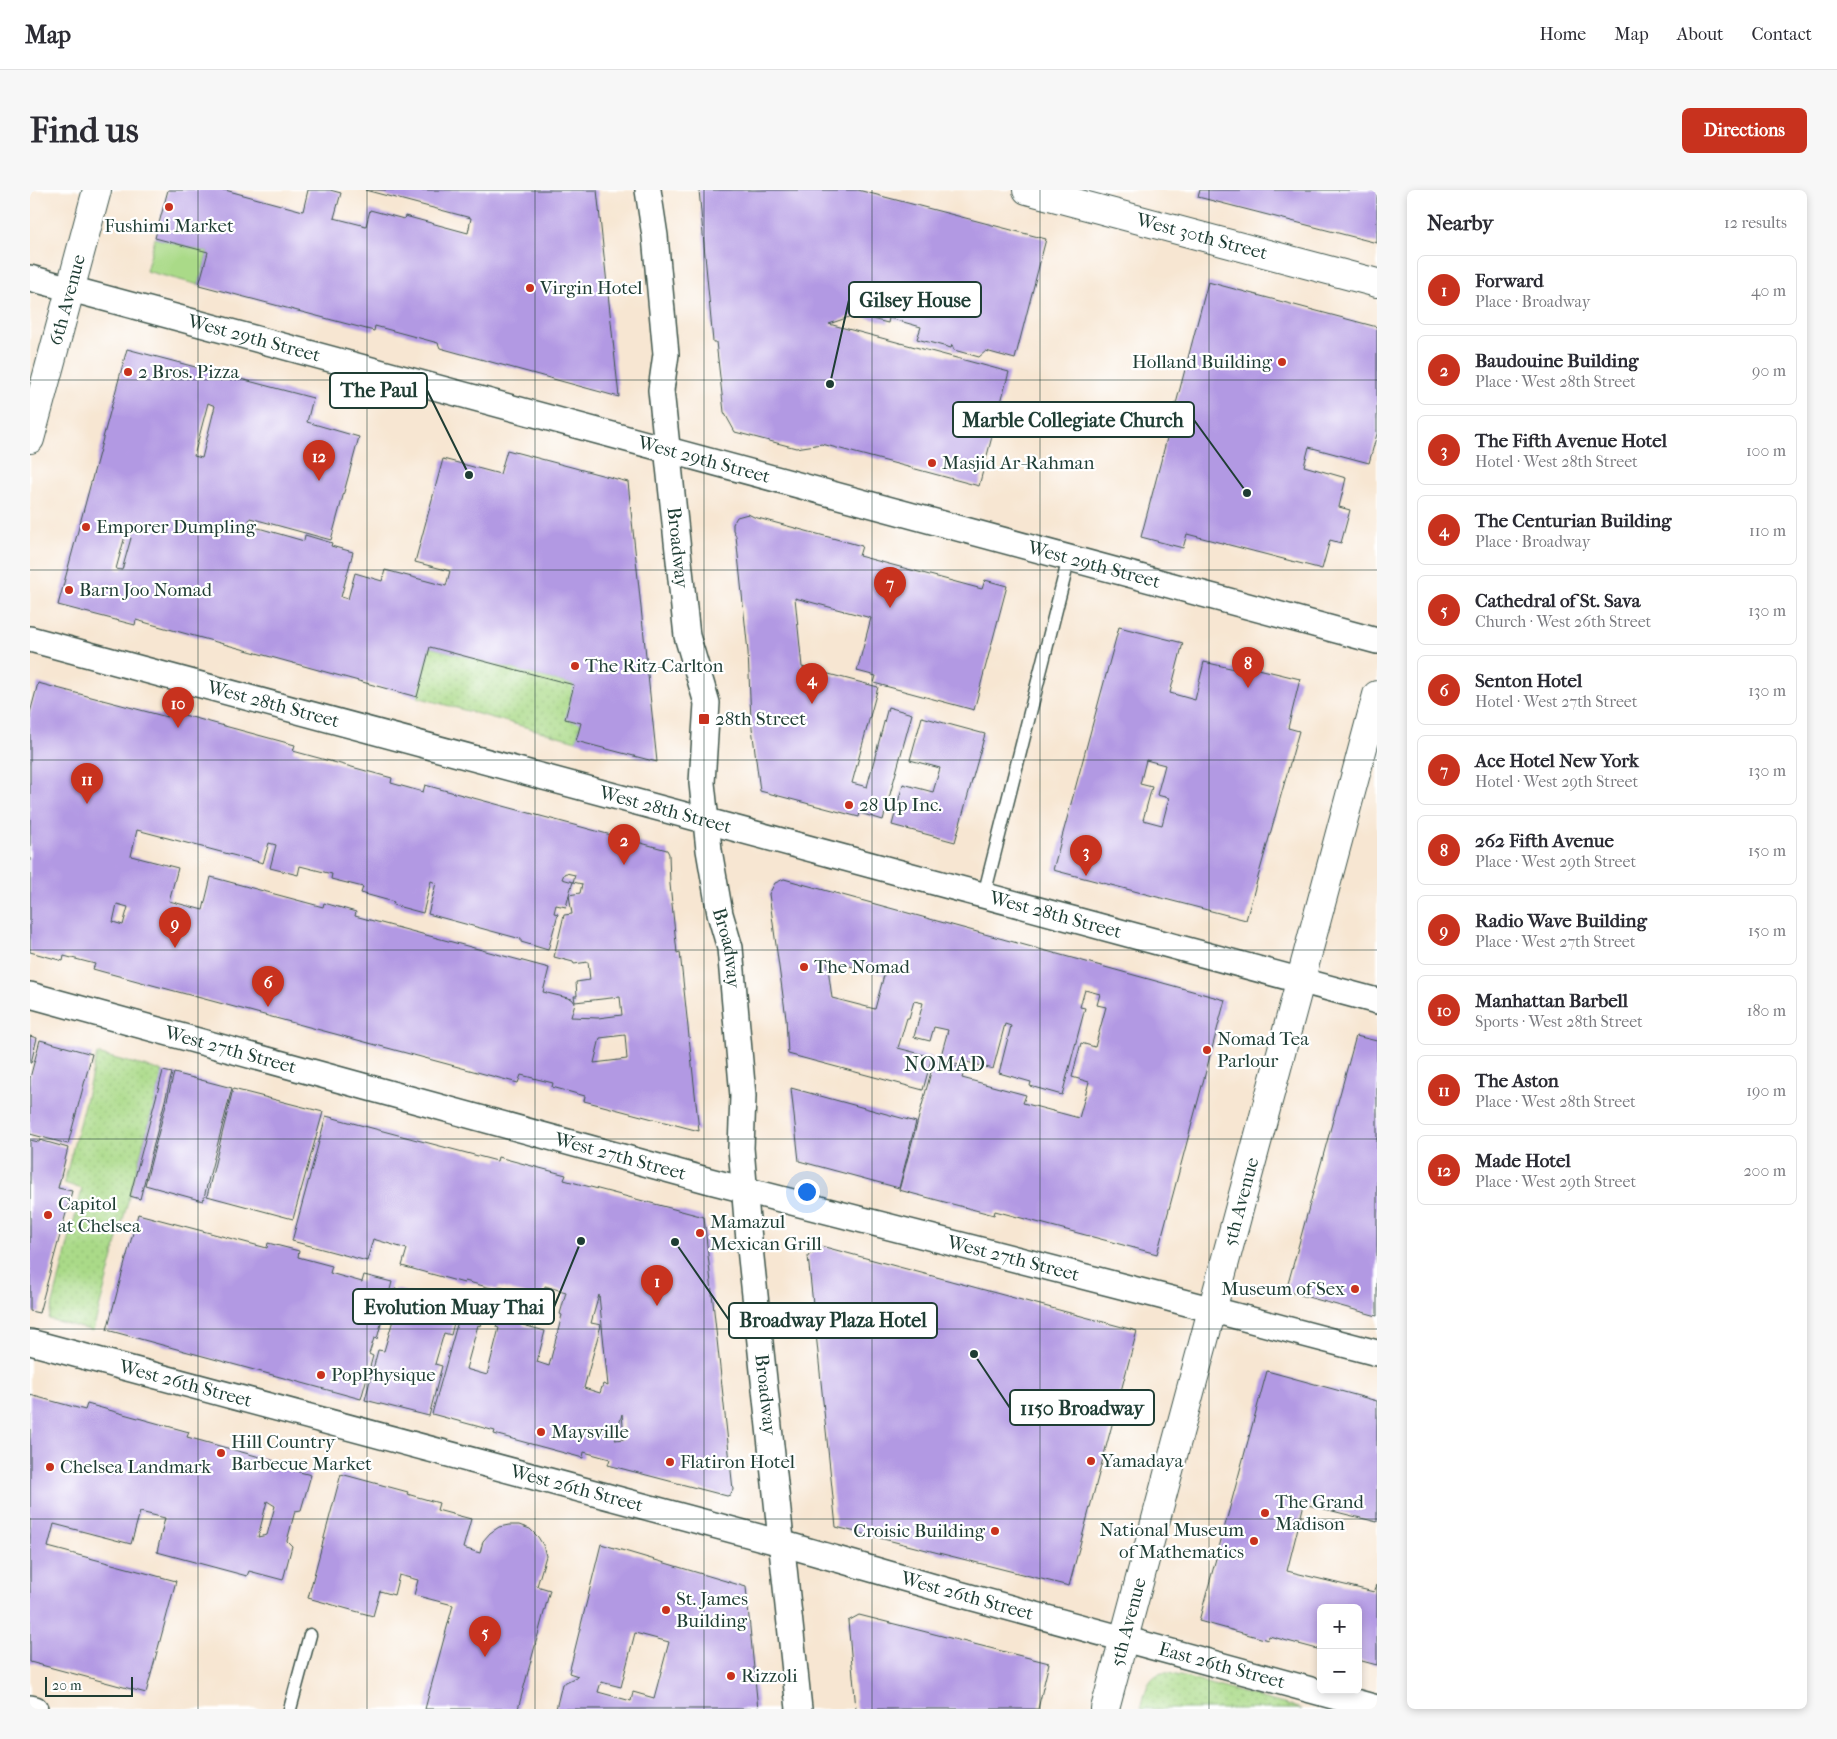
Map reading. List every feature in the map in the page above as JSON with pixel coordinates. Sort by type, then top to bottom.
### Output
[{"type":"main road","name":"6th Avenue","points":[[30,439],[98,190]]},
{"type":"main road","name":"West 30th Street","points":[[1027,190],[1377,283]]},
{"type":"main road","name":"5th Avenue","points":[[1105,1709],[1377,695]]},
{"type":"street","name":"Broadway","points":[[648,190],[655,236],[666,354],[661,390],[687,636],[707,704],[702,783],[720,914],[730,948],[743,1096],[741,1148],[799,1709]]},
{"type":"street","name":"West 29th Street","points":[[30,278],[1377,641]]},
{"type":"street","name":"West 28th Street","points":[[30,638],[706,822],[1377,1001]]},
{"type":"street","name":"West 27th Street","points":[[30,995],[745,1190],[1213,1309],[1377,1353]]},
{"type":"street","name":"West 26th Street","points":[[30,1342],[781,1543],[948,1591],[1124,1638]]},
{"type":"street","name":"East 26th Street","points":[[1124,1638],[1377,1708]]},
{"type":"street","points":[[30,1708],[34,1709]]},
{"type":"lane","points":[[984,895],[1069,558]]},
{"type":"lane","points":[[290,1709],[310,1635]]},
{"type":"green space","points":[[155,238],[208,252],[199,285],[146,271]]},
{"type":"green space","points":[[430,647],[574,685],[581,723],[576,741],[417,697]]},
{"type":"green space","points":[[97,1054],[163,1071],[93,1331],[49,1319],[82,1189],[64,1183]]},
{"type":"green space","points":[[1162,1673],[1169,1673],[1302,1709],[1141,1709],[1149,1682]]},
{"type":"building","points":[[168,190],[225,190],[303,211],[308,190],[330,190],[341,193],[334,218],[366,226],[370,210],[404,219],[405,216],[468,233],[471,218],[365,190],[597,190],[619,397],[440,348],[438,343],[375,326],[374,331],[199,285],[208,252],[155,238]]},
{"type":"building","points":[[699,190],[858,190],[1046,239],[1015,359],[986,351],[979,357],[954,350],[952,345],[951,348],[917,339],[921,327],[889,318],[888,323],[855,315],[829,324],[1009,372],[979,486],[822,444],[796,448],[735,432],[724,412],[716,342],[713,342]]},
{"type":"building","points":[[1200,190],[1377,190],[1377,243],[1198,197]]},
{"type":"building","points":[[1208,282],[1377,327],[1377,434],[1369,463],[1309,447],[1304,466],[1346,478],[1339,507],[1350,510],[1341,543],[1330,540],[1322,569],[1187,534],[1183,548],[1141,537]]},
{"type":"building","points":[[127,349],[313,398],[307,422],[359,437],[331,540],[250,518],[248,525],[304,541],[305,535],[332,543],[331,546],[353,552],[341,597],[348,599],[355,573],[382,581],[385,570],[446,586],[450,571],[415,562],[443,459],[500,474],[507,450],[628,482],[657,762],[576,741],[581,723],[565,719],[574,685],[430,647],[417,697],[136,620],[135,625],[58,605]],"holes":[[[208,403],[215,406],[202,458],[194,456]],[[125,536],[131,538],[122,570],[116,569]]]},
{"type":"building","points":[[748,514],[862,546],[859,556],[982,589],[985,580],[1007,586],[974,710],[874,683],[876,676],[857,671],[871,618],[795,598],[802,667],[878,687],[852,783],[867,787],[888,707],[912,714],[883,820],[860,813],[859,817],[760,791],[751,720],[748,652],[736,536],[733,530],[733,524],[737,517]]},
{"type":"building","points":[[1119,627],[1183,643],[1170,693],[1195,700],[1204,662],[1239,670],[1242,665],[1300,679],[1288,728],[1299,731],[1246,920],[1053,870]],"holes":[[[1146,760],[1165,765],[1157,795],[1169,798],[1162,825],[1143,820],[1152,787],[1140,784]]]},
{"type":"building","points":[[38,683],[167,717],[169,711],[295,745],[293,751],[392,778],[391,783],[423,792],[425,785],[667,850],[669,854],[677,953],[680,952],[699,1131],[584,1101],[585,1096],[552,1087],[553,1083],[521,1075],[518,1083],[93,969],[95,964],[64,956],[63,961],[30,952],[30,713]],"holes":[[[137,830],[263,863],[269,843],[276,845],[270,868],[298,875],[300,866],[332,874],[331,879],[363,887],[361,893],[394,902],[393,905],[423,913],[431,881],[436,883],[428,914],[521,939],[521,942],[548,950],[558,914],[554,913],[556,905],[566,907],[569,895],[572,914],[564,915],[554,957],[573,962],[574,964],[588,962],[590,980],[576,982],[577,996],[574,996],[575,1002],[620,997],[622,1015],[598,1018],[571,1017],[575,1003],[572,999],[543,992],[549,968],[355,916],[356,912],[324,903],[323,907],[211,877],[203,910],[169,901],[178,868],[131,856]],[[566,873],[575,875],[573,882],[562,879]],[[573,882],[582,884],[580,893],[569,895]],[[117,904],[128,907],[123,925],[113,922]],[[625,1035],[627,1059],[594,1063],[600,1038]]]},
{"type":"building","points":[[922,717],[985,734],[955,842],[892,825],[903,784],[933,792],[940,768],[910,760]]},
{"type":"building","points":[[784,879],[1225,1000],[1157,1254],[995,1211],[994,1215],[899,1190],[934,1061],[965,1069],[962,1078],[1026,1095],[1023,1103],[1079,1118],[1089,1082],[1072,1077],[1081,1043],[1095,1047],[1106,1007],[1097,1005],[1100,994],[1085,990],[1080,1007],[1085,1008],[1062,1095],[1030,1086],[1031,1082],[999,1073],[1011,1026],[1005,1024],[993,1069],[967,1062],[965,1067],[940,1059],[948,1030],[934,1027],[930,1041],[914,1037],[923,1003],[914,1001],[898,1048],[932,1057],[923,1090],[788,1054],[786,1018],[769,894],[775,883]],"holes":[[[827,960],[884,975],[875,1009],[832,998]]]},
{"type":"building","points":[[30,1036],[37,1038],[31,1063],[30,1063]]},
{"type":"building","points":[[1356,1036],[1377,1041],[1377,1316],[1286,1291]]},
{"type":"building","points":[[40,1040],[92,1054],[68,1144],[30,1134],[30,1078]]},
{"type":"building","points":[[163,1071],[172,1073],[140,1199],[130,1196]]},
{"type":"building","points":[[174,1073],[232,1088],[203,1201],[145,1185]]},
{"type":"building","points":[[791,1088],[916,1122],[899,1188],[799,1161]]},
{"type":"building","points":[[233,1089],[323,1112],[293,1219],[207,1196]]},
{"type":"building","points":[[326,1116],[497,1161],[498,1157],[566,1175],[564,1180],[704,1217],[733,1490],[727,1496],[608,1465],[610,1459],[584,1452],[583,1458],[494,1434],[495,1431],[432,1414],[465,1296],[486,1302],[466,1369],[487,1375],[499,1328],[496,1327],[502,1306],[527,1313],[523,1325],[545,1331],[537,1362],[549,1366],[566,1292],[545,1286],[540,1309],[530,1307],[533,1296],[499,1287],[498,1290],[465,1281],[464,1283],[402,1266],[407,1249],[373,1239],[367,1261],[292,1241]],"holes":[[[599,1295],[608,1386],[603,1384],[600,1393],[584,1388],[601,1325],[591,1323]],[[622,1414],[624,1439],[615,1440]]]},
{"type":"building","name":"Capitol at Chelsea","points":[[30,1140],[39,1142],[40,1140],[68,1148],[58,1188],[72,1191],[39,1313],[30,1311]]},
{"type":"building","points":[[138,1214],[267,1248],[268,1243],[299,1251],[298,1257],[332,1266],[330,1273],[362,1282],[364,1275],[392,1282],[377,1339],[374,1338],[369,1354],[373,1356],[361,1399],[107,1330]]},
{"type":"building","points":[[821,1246],[1137,1331],[1069,1586],[836,1527],[808,1256]]},
{"type":"building","points":[[395,1289],[458,1306],[451,1335],[444,1333],[435,1364],[442,1366],[429,1416],[365,1400],[378,1350],[384,1351],[393,1320],[387,1318]]},
{"type":"building","name":"The Grand Madison","points":[[1267,1371],[1377,1401],[1377,1522],[1304,1504],[1287,1571],[1374,1592],[1377,1585],[1377,1665],[1362,1661],[1362,1604],[1317,1604],[1317,1649],[1269,1636],[1268,1640],[1199,1621]]},
{"type":"building","points":[[30,1395],[85,1410],[87,1404],[189,1432],[187,1437],[278,1462],[277,1466],[311,1475],[301,1510],[295,1511],[287,1541],[292,1546],[283,1580],[249,1571],[247,1576],[157,1552],[165,1518],[140,1512],[131,1544],[54,1524],[48,1547],[176,1581],[146,1693],[30,1662]],"holes":[[[267,1501],[275,1506],[267,1535],[258,1537]]]},
{"type":"building","points":[[341,1474],[408,1492],[407,1494],[439,1503],[437,1510],[471,1519],[463,1548],[480,1553],[483,1541],[490,1533],[499,1527],[509,1525],[519,1525],[530,1529],[538,1537],[543,1545],[546,1556],[537,1586],[550,1590],[518,1709],[425,1709],[453,1605],[414,1595],[418,1580],[399,1575],[394,1595],[380,1591],[373,1616],[308,1598]]},
{"type":"building","name":"St. James Building","points":[[601,1544],[746,1587],[758,1709],[556,1709],[562,1684],[578,1676],[569,1673]],"holes":[[[635,1633],[669,1642],[654,1698],[633,1692],[631,1701],[598,1692],[601,1682],[621,1687]]]},
{"type":"building","points":[[859,1615],[1049,1663],[1038,1709],[856,1709],[848,1621]]},
{"type":"place","name":"Fushimi Market","points":[[169,207]]},
{"type":"place","name":"Virgin Hotel","points":[[530,288]]},
{"type":"place","name":"Holland Building","points":[[1282,362]]},
{"type":"place","name":"2 Bros. Pizza","points":[[128,372]]},
{"type":"place","name":"Gilsey House","points":[[830,384]]},
{"type":"place","name":"Masjid Ar-Rahman","points":[[932,463]]},
{"type":"place","name":"The Paul","points":[[469,475]]},
{"type":"place","name":"Made Hotel","points":[[319,481]]},
{"type":"place","name":"Marble Collegiate Church","points":[[1247,493]]},
{"type":"place","name":"Emporer Dumpling","points":[[86,527]]},
{"type":"place","name":"Barn Joo Nomad","points":[[69,590]]},
{"type":"place","name":"Ace Hotel New York","points":[[890,608]]},
{"type":"place","name":"The Ritz-Carlton","points":[[575,666]]},
{"type":"place","name":"262 Fifth Avenue","points":[[1248,688]]},
{"type":"place","name":"The Centurian Building","points":[[812,704]]},
{"type":"place","name":"28th Street","points":[[704,719]]},
{"type":"place","name":"Manhattan Barbell","points":[[178,728]]},
{"type":"place","name":"The Aston","points":[[87,804]]},
{"type":"place","name":"28 Up Inc.","points":[[849,805]]},
{"type":"place","name":"Baudouine Building","points":[[624,865]]},
{"type":"place","name":"The Fifth Avenue Hotel","points":[[1086,876]]},
{"type":"place","name":"Radio Wave Building","points":[[175,948]]},
{"type":"place","name":"The Nomad","points":[[804,967]]},
{"type":"place","name":"Senton Hotel","points":[[268,1007]]},
{"type":"place","name":"Nomad Tea Parlour","points":[[1207,1050]]},
{"type":"place","name":"Capitol at Chelsea","points":[[48,1215]]},
{"type":"place","name":"Mamazul Mexican Grill","points":[[700,1233]]},
{"type":"place","name":"Evolution Muay Thai","points":[[581,1241]]},
{"type":"place","name":"Broadway Plaza Hotel","points":[[675,1242]]},
{"type":"place","name":"Museum of Sex","points":[[1355,1289]]},
{"type":"place","name":"Forward","points":[[657,1306]]},
{"type":"place","name":"1150 Broadway","points":[[974,1354]]},
{"type":"place","name":"PopPhysique","points":[[321,1375]]},
{"type":"place","name":"Maysville","points":[[541,1432]]},
{"type":"place","name":"Hill Country Barbecue Market","points":[[221,1453]]},
{"type":"place","name":"Yamadaya","points":[[1091,1461]]},
{"type":"place","name":"Flatiron Hotel","points":[[670,1462]]},
{"type":"place","name":"Chelsea Landmark","points":[[50,1467]]},
{"type":"place","name":"The Grand Madison","points":[[1265,1513]]},
{"type":"place","name":"Croisic Building","points":[[995,1531]]},
{"type":"place","name":"National Museum of Mathematics","points":[[1254,1541]]},
{"type":"place","name":"St. James Building","points":[[666,1610]]},
{"type":"place","name":"Cathedral of St. Sava","points":[[485,1657]]},
{"type":"place","name":"Rizzoli","points":[[731,1676]]},
{"type":"district","name":"NOMAD","points":[[945,1064]]}]
